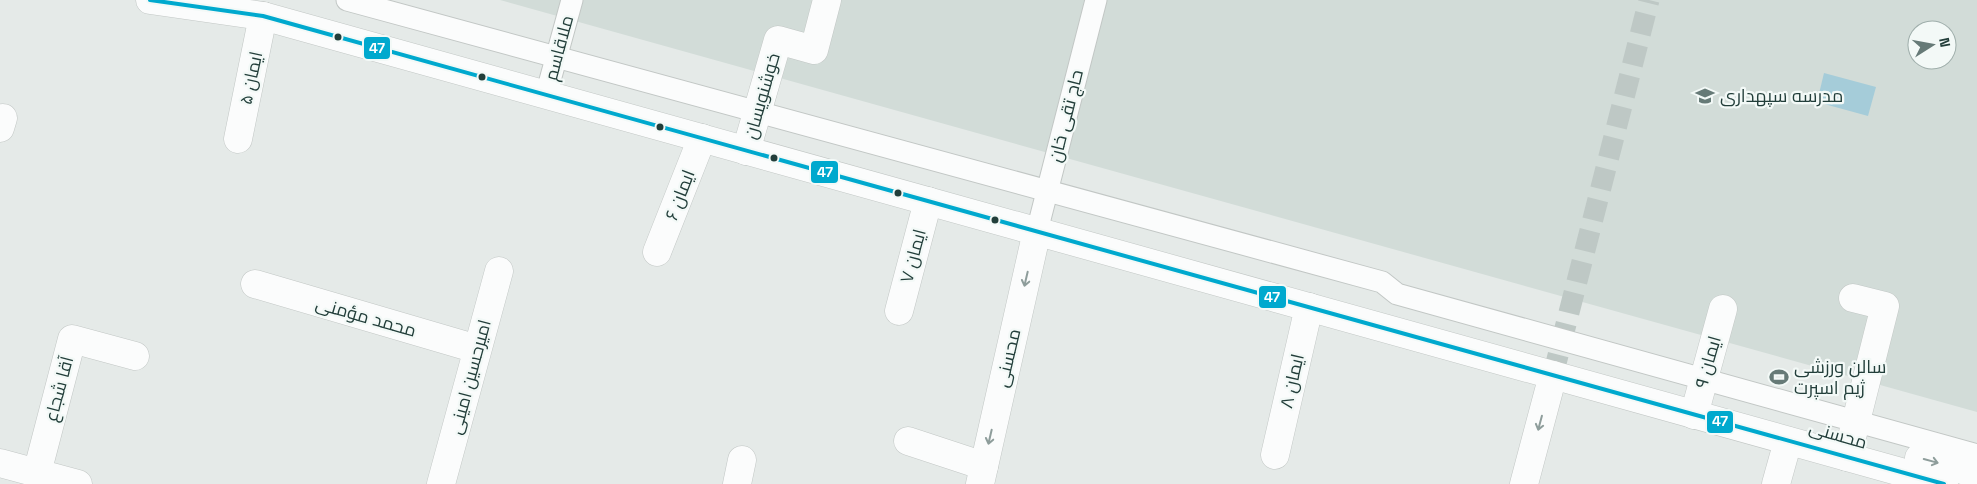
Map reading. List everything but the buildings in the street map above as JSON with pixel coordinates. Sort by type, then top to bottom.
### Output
[{"type":"street","name":"محسنی","points":[[150,0],[263,16],[1553,376],[1699,397],[1977,474]]},
{"type":"street","points":[[347,0],[1382,282],[1397,294],[1699,397]]},
{"type":"street","name":"ملاقاسم","points":[[546,95],[572,0]]},
{"type":"street","name":"خوشنویسان","points":[[746,150],[778,40],[814,50],[827,0]]},
{"type":"street","name":"حاج تقی خان","points":[[1037,231],[1096,0]]},
{"type":"street","name":"ایمان ۵","points":[[238,139],[263,16]]},
{"type":"street","name":"ایمان ۶","points":[[658,252],[702,138]]},
{"type":"street","name":"ایمان ۷","points":[[899,312],[928,201]]},
{"type":"street","name":"محسنی","points":[[982,475],[1037,231]]},
{"type":"street","name":"امیرحسین امینی","points":[[440,484],[499,271]]},
{"type":"street","name":"محمد مؤمنی","points":[[255,284],[477,349]]},
{"type":"street","points":[[1853,298],[1885,306],[1851,439],[1977,455]]},
{"type":"street","name":"ایمان ۸","points":[[1275,455],[1309,307]]},
{"type":"street","name":"ایمان ۹","points":[[1699,397],[1724,309]]},
{"type":"street","name":"آقا شجاع","points":[[37,473],[72,339],[135,356]]},
{"type":"street","points":[[1524,484],[1553,376]]},
{"type":"street","name":"محسنی","points":[[1699,397],[1788,441],[1851,439],[1944,484]]},
{"type":"street","points":[[908,441],[982,475]]},
{"type":"street","points":[[1776,484],[1788,441]]},
{"type":"street","points":[[0,463],[78,484]]},
{"type":"shaded area","points":[[500,0],[1977,0],[1977,412]]},
{"type":"water","points":[[1824,73],[1876,87],[1868,116],[1817,102]]},
{"type":"tunnel","points":[[1553,375],[1649,0]]},
{"type":"transit line","name":"47","points":[[150,0],[263,16],[1944,484]]},
{"type":"place","name":"مدرسه سپهداری","points":[[1705,96]]},
{"type":"place","name":"سالن ورزشی ژیم اسپرت","points":[[1779,377]]}]
